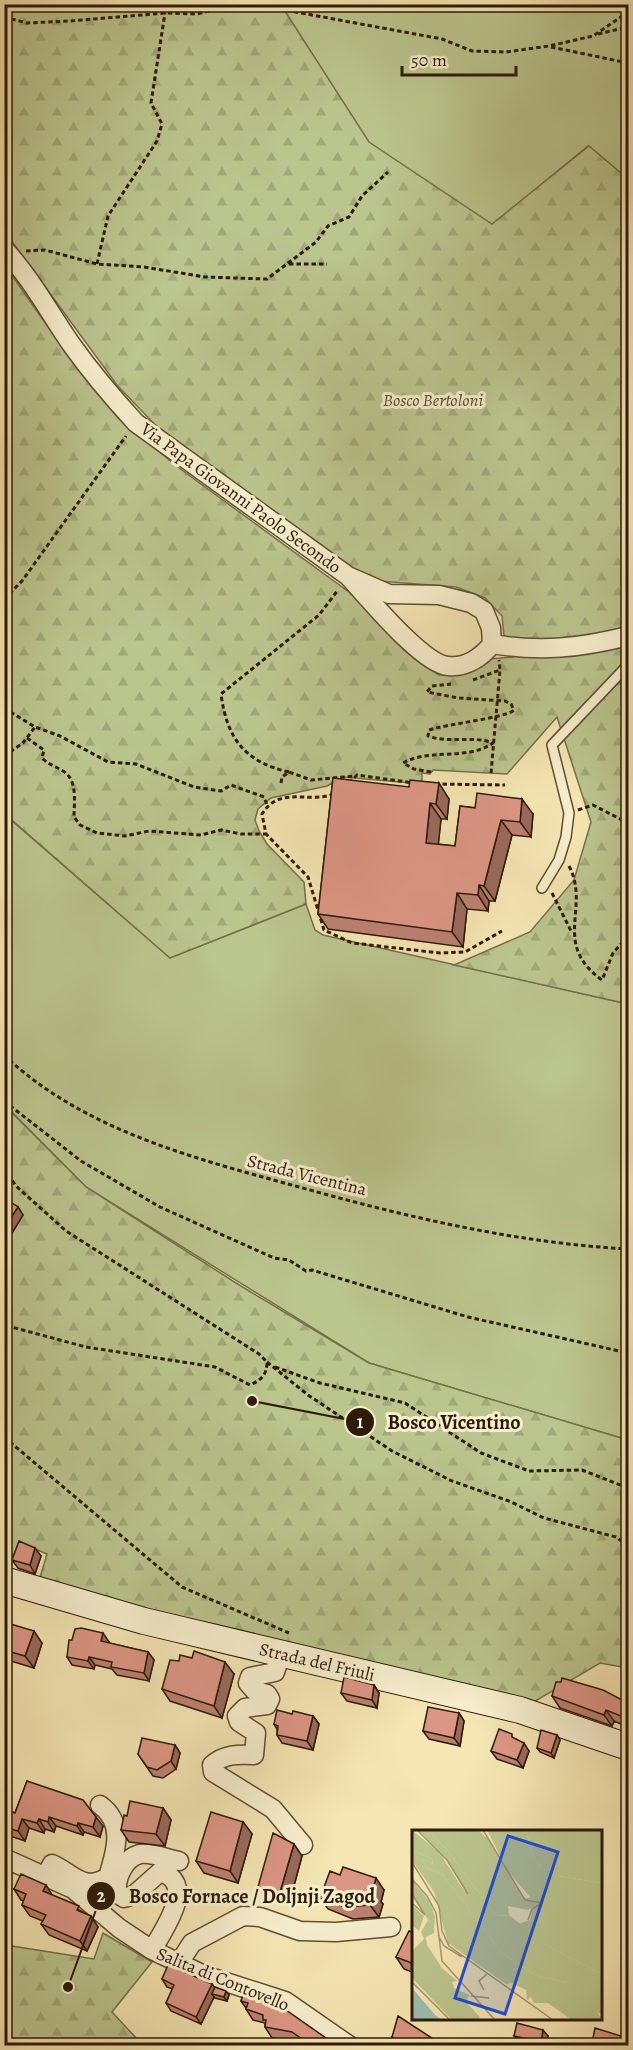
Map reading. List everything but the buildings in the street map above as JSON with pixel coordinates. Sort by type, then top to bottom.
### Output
[{"type":"main road","name":"Strada del Friuli","points":[[4,1580],[144,1621],[285,1644],[520,1710],[628,1747]]},
{"type":"street","name":"Via Papa Giovanni Paolo Secondo","points":[[8,253],[71,343],[114,399],[136,423],[348,576],[410,642],[436,663],[448,666],[473,661],[483,655],[492,644],[489,619],[484,610],[471,603],[439,596],[389,594],[348,576]]},
{"type":"street","points":[[492,644],[525,650],[574,648],[628,636]]},
{"type":"street","points":[[285,1644],[275,1672],[250,1677],[248,1683],[255,1691],[267,1694],[270,1699],[267,1705],[245,1708],[237,1716],[239,1722],[256,1733],[254,1755],[231,1756],[219,1759],[212,1765],[213,1772],[273,1809],[303,1845]]},
{"type":"street","points":[[46,1876],[52,1864],[85,1883],[97,1884],[108,1877],[117,1838],[116,1823],[110,1812],[100,1805]]},
{"type":"street","points":[[152,1950],[166,1926],[177,1899],[176,1883],[167,1874],[160,1872],[134,1894],[124,1898],[118,1894],[116,1885],[120,1873],[133,1858],[142,1854],[179,1861]]},
{"type":"street","name":"Salita di Contovello","points":[[4,1858],[73,1889],[119,1928],[152,1950],[236,1987],[285,2001],[350,2046]]},
{"type":"street","points":[[179,1963],[192,1942],[243,1916],[260,1917],[300,1931],[336,1932],[391,1927]]},
{"type":"lane","points":[[545,884],[562,851],[569,813],[552,745],[628,665]]},
{"type":"path","points":[[4,17],[27,23],[165,13],[197,14],[225,7],[258,5],[442,39],[472,51],[506,52],[549,46],[628,27]]},
{"type":"path","points":[[593,36],[628,12]]},
{"type":"path","points":[[97,264],[108,216],[157,141],[162,124],[151,103],[165,13]]},
{"type":"path","points":[[549,46],[628,63]]},
{"type":"path","points":[[8,253],[45,250],[97,264],[241,280],[267,279],[316,242],[328,226],[349,217],[362,196],[388,172]]},
{"type":"path","points":[[289,264],[327,264]]},
{"type":"path","points":[[4,599],[22,581],[136,423]]},
{"type":"path","points":[[348,576],[319,615],[221,694],[225,721],[247,753],[266,766],[311,780],[357,775],[422,784]]},
{"type":"path","points":[[491,773],[500,670],[499,650],[492,644]]},
{"type":"path","points":[[465,682],[500,670]]},
{"type":"path","points":[[457,683],[432,686],[427,692],[437,696],[497,701],[511,704],[514,710],[510,714],[438,727],[429,730],[427,734],[438,739],[479,740],[493,743]]},
{"type":"path","points":[[4,708],[35,727],[60,736],[108,762],[136,764],[194,787],[221,791],[231,785],[264,797],[267,805]]},
{"type":"path","points":[[4,756],[27,738],[35,727]]},
{"type":"path","points":[[27,738],[44,750],[42,758],[52,767],[64,771],[73,784],[74,817],[80,825],[97,833],[125,836],[149,831],[201,835],[221,830],[241,834],[266,834]]},
{"type":"path","points":[[431,772],[414,769],[403,763],[419,757],[475,750],[493,743]]},
{"type":"path","points":[[281,783],[282,777],[289,772]]},
{"type":"path","points":[[344,787],[357,775]]},
{"type":"path","points":[[434,784],[505,785]]},
{"type":"path","points":[[338,793],[327,797],[284,796],[267,805],[262,814],[266,834],[308,877],[324,930],[352,942],[396,950],[465,952],[502,932]]},
{"type":"path","points":[[569,813],[593,805],[628,823]]},
{"type":"path","points":[[562,851],[572,872],[576,894],[574,936],[577,950],[588,970],[602,980],[614,953],[628,936]]},
{"type":"path","points":[[545,884],[574,936]]},
{"type":"path","name":"Strada Vicentina","points":[[4,1056],[32,1078],[88,1114],[182,1154],[229,1169],[446,1223],[557,1244],[628,1249]]},
{"type":"path","points":[[4,1101],[81,1161],[150,1201],[274,1258],[289,1260],[306,1271],[312,1270],[468,1317],[628,1353]]},
{"type":"path","points":[[4,1168],[16,1186],[66,1231],[267,1362],[308,1395],[392,1451],[452,1480],[509,1501],[544,1518],[616,1536],[628,1546]]},
{"type":"path","points":[[4,1325],[86,1347],[214,1367],[250,1385],[260,1380],[267,1371],[267,1362]]},
{"type":"path","points":[[271,1365],[320,1383],[405,1403],[481,1453],[530,1471],[582,1470],[628,1488]]},
{"type":"path","points":[[4,1437],[182,1587],[285,1644]]},
{"type":"green space","name":"Bosco Bertoloni","points":[[5,5],[281,5],[369,142],[492,224],[589,146],[628,179],[628,1004],[454,965],[530,932],[574,880],[591,822],[557,717],[507,774],[433,770],[430,774],[422,773],[422,784],[343,777],[327,786],[271,798],[258,809],[255,820],[267,844],[304,882],[306,904],[170,958],[5,814],[4,264],[60,344],[118,418],[179,468],[364,603],[404,650],[439,675],[460,674],[489,659],[513,657],[513,639],[504,636],[502,616],[485,598],[456,587],[378,581],[356,573],[162,432],[117,385],[5,232]]},
{"type":"green space","points":[[281,5],[628,5],[628,179],[588,146],[492,225],[368,142]]},
{"type":"green space","points":[[4,814],[170,958],[306,904],[315,930],[323,935],[628,1004],[628,1440],[369,1363],[86,1187],[5,1105]]},
{"type":"green space","points":[[4,1105],[86,1187],[236,1283],[369,1363],[628,1440],[628,1668],[600,1663],[532,1703],[251,1636],[39,1581],[47,1554],[21,1543],[5,1568]]},
{"type":"green space","points":[[103,1933],[152,1962],[112,2012],[137,2039],[136,2045],[5,2045],[5,1945],[94,1959]]},
{"type":"place","name":"Bosco Vicentino","points":[[252,1401]]},
{"type":"place","name":"Bosco Fornace / Doljnji Zagod","points":[[68,1987]]}]
